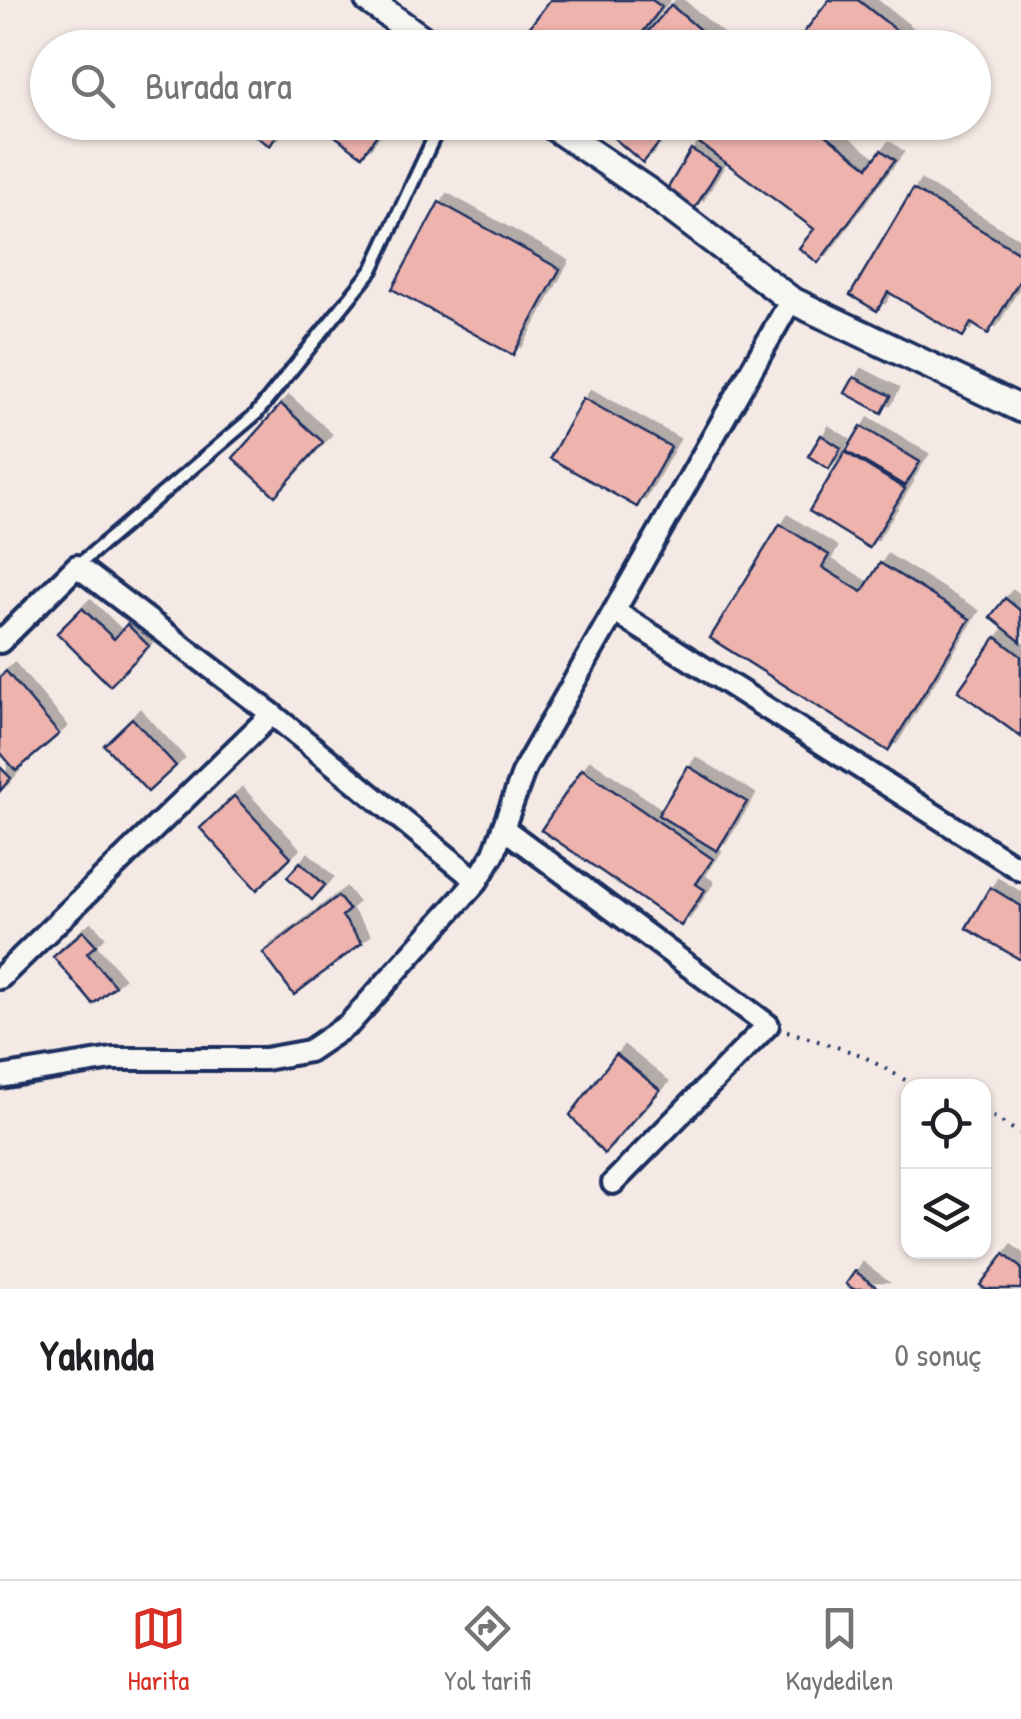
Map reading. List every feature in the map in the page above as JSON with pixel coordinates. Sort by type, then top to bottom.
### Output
[{"type":"street","points":[[368,0],[410,30]]},
{"type":"street","points":[[573,140],[648,191],[791,300],[1021,409]]},
{"type":"street","points":[[0,1078],[112,1059],[265,1059],[309,1052],[349,1024],[477,881],[494,853],[525,768],[791,300]]},
{"type":"street","points":[[0,642],[78,566],[272,714],[477,881]]},
{"type":"street","points":[[614,611],[1021,870]]},
{"type":"street","points":[[0,978],[272,714]]},
{"type":"street","points":[[503,828],[768,1024],[613,1182]]},
{"type":"lane","points":[[78,566],[256,414],[372,270],[433,140]]},
{"type":"path","points":[[768,1024],[861,1056],[903,1079]]},
{"type":"path","points":[[991,1115],[1021,1134]]},
{"type":"building","points":[[550,0],[652,0],[662,7],[645,30],[528,30]]},
{"type":"building","points":[[829,0],[858,0],[896,30],[806,30]]},
{"type":"building","points":[[671,5],[700,30],[649,30]]},
{"type":"building","points":[[340,140],[373,140],[362,156]]},
{"type":"building","points":[[616,140],[662,140],[643,163]]},
{"type":"building","points":[[833,140],[868,167],[881,150],[895,160],[818,263],[799,248],[814,229],[698,142]]},
{"type":"building","points":[[691,149],[720,167],[695,208],[666,191]]},
{"type":"building","points":[[913,189],[1021,254],[1021,278],[988,334],[971,323],[963,337],[888,292],[877,311],[850,295]]},
{"type":"building","points":[[439,202],[560,269],[513,355],[392,289]]},
{"type":"building","points":[[854,377],[891,396],[882,413],[845,393]]},
{"type":"building","points":[[583,398],[671,447],[637,507],[550,458]]},
{"type":"building","points":[[281,404],[323,442],[275,496],[233,458]]},
{"type":"building","points":[[861,426],[920,462],[905,486],[846,451]]},
{"type":"building","points":[[821,435],[841,448],[829,469],[808,456]]},
{"type":"building","points":[[845,452],[905,489],[869,548],[809,511]]},
{"type":"building","points":[[780,524],[829,555],[822,567],[862,592],[880,563],[970,619],[888,751],[710,638]]},
{"type":"building","points":[[1005,598],[1021,611],[1021,642],[990,617]]},
{"type":"building","points":[[82,608],[114,639],[127,624],[149,646],[110,686],[57,633]]},
{"type":"building","points":[[996,637],[1021,656],[1021,737],[958,691]]},
{"type":"building","points":[[6,671],[59,734],[16,771],[0,752],[0,677]]},
{"type":"building","points":[[132,718],[176,766],[148,792],[104,745]]},
{"type":"building","points":[[688,766],[747,802],[717,851],[658,815]]},
{"type":"building","points":[[0,767],[11,778],[0,791]]},
{"type":"building","points":[[582,769],[713,859],[696,884],[705,890],[681,926],[541,830]]},
{"type":"building","points":[[234,796],[291,857],[257,890],[200,828]]},
{"type":"building","points":[[300,862],[325,885],[312,900],[287,877]]},
{"type":"building","points":[[990,887],[1021,906],[1021,960],[966,928]]},
{"type":"building","points":[[338,896],[349,910],[342,916],[362,943],[294,995],[263,953]]},
{"type":"building","points":[[83,931],[96,945],[87,953],[115,986],[93,1004],[53,957]]},
{"type":"building","points":[[616,1054],[660,1090],[604,1154],[570,1115]]},
{"type":"building","points":[[1004,1254],[1021,1268],[1021,1289],[985,1289],[980,1285]]},
{"type":"building","points":[[855,1271],[879,1289],[853,1289],[846,1284]]}]
